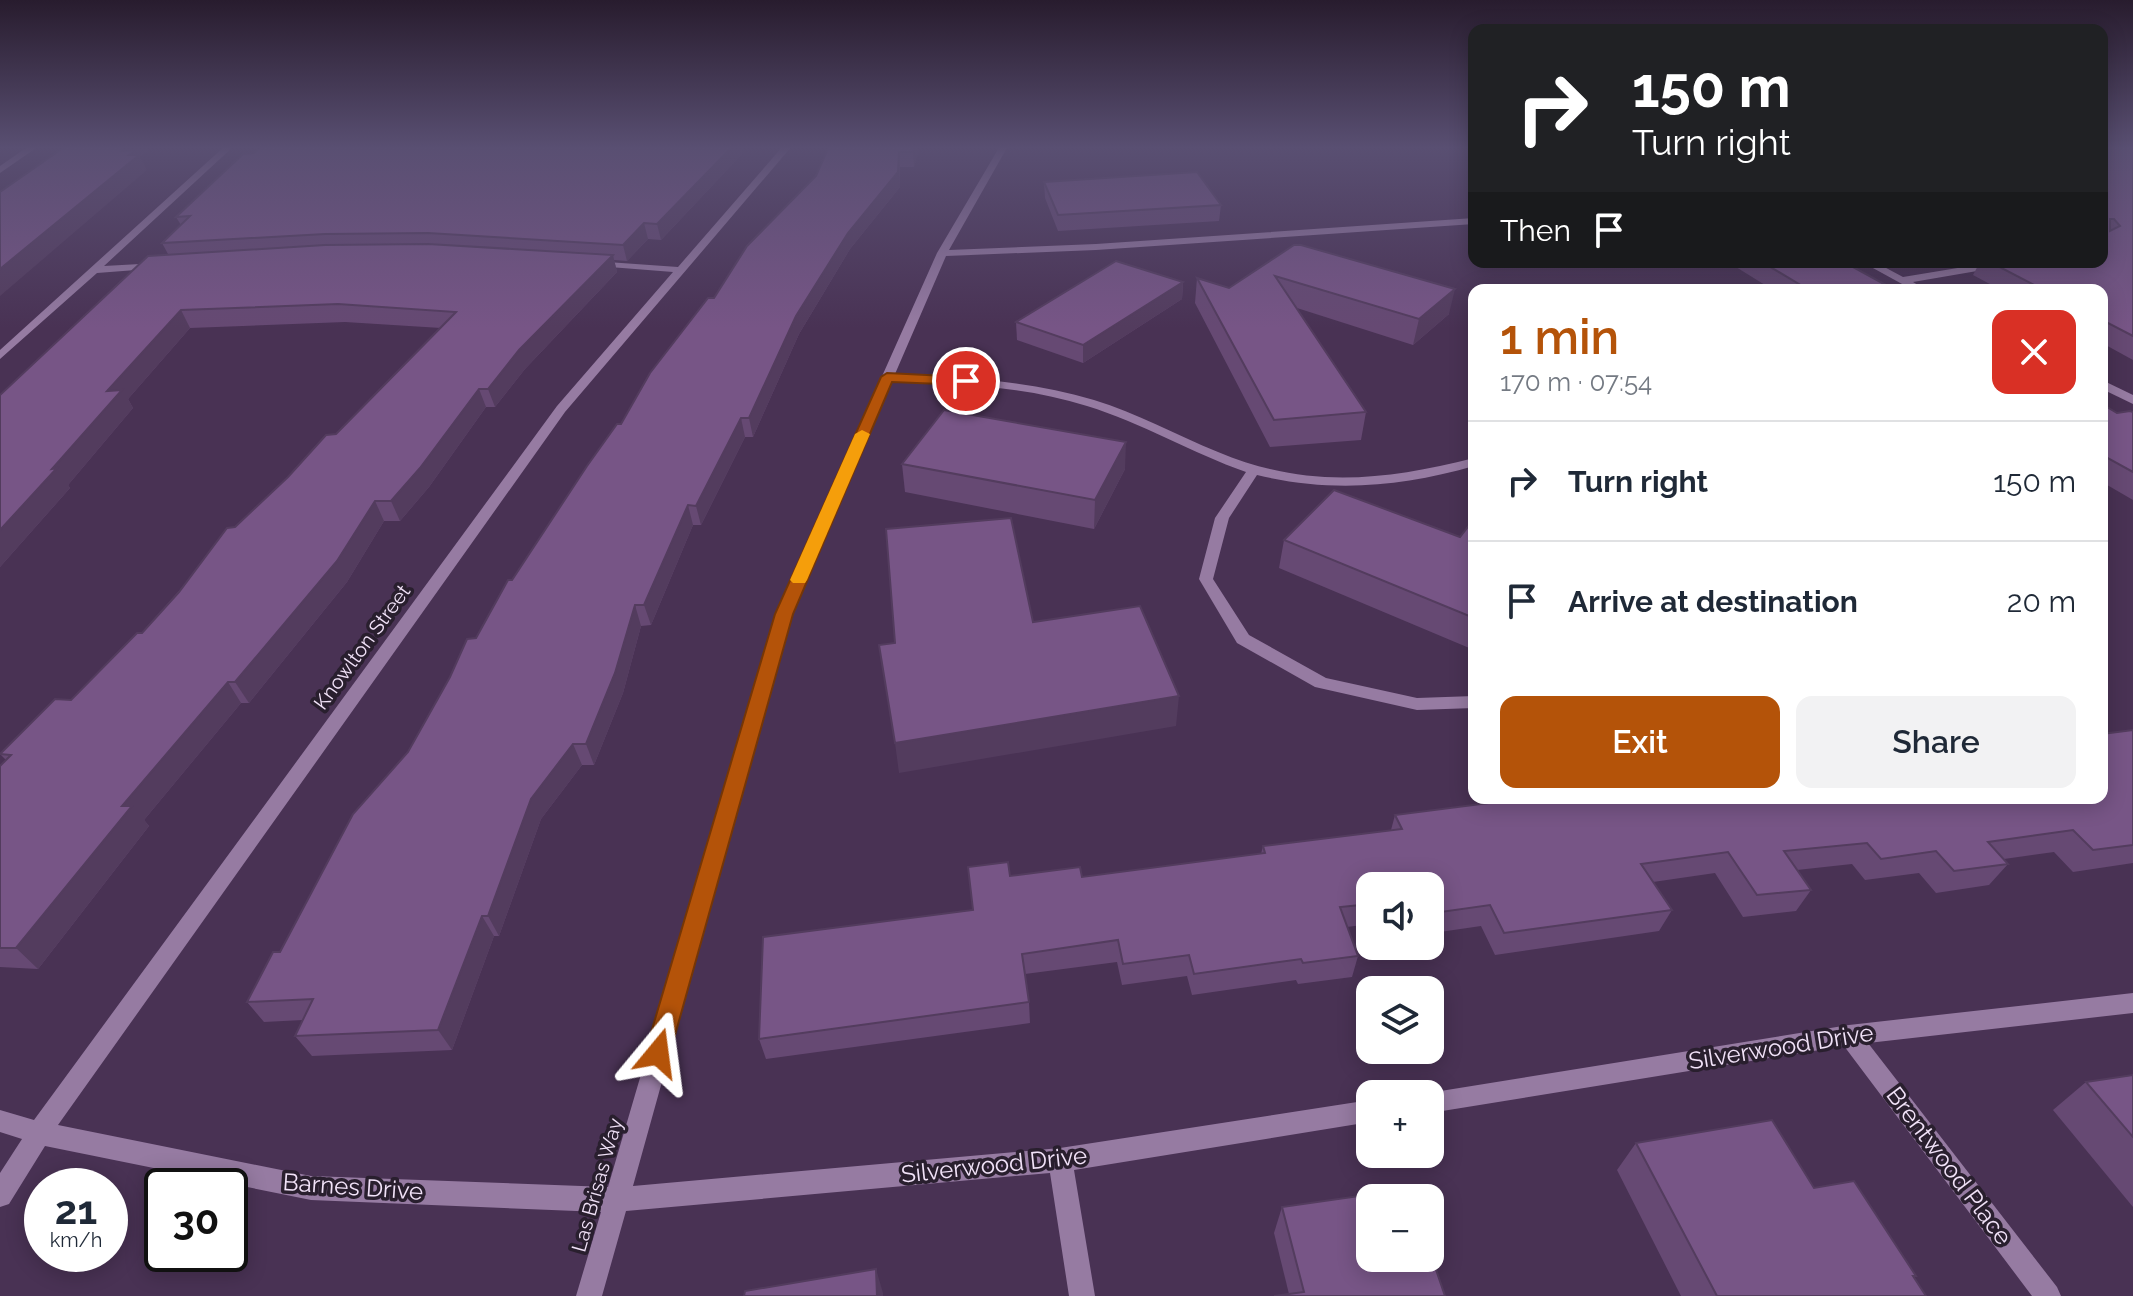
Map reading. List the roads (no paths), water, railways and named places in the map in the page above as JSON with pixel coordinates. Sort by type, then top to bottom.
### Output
[{"type":"street","points":[[0,356],[165,206]]},
{"type":"street","name":"Knowlton Street","points":[[0,1195],[39,1133],[561,409],[737,206]]},
{"type":"street","name":"Las Brisas Way","points":[[589,1296],[784,614],[942,253],[969,206]]},
{"type":"street","points":[[942,253],[1096,247],[1468,221]]},
{"type":"street","points":[[590,263],[683,270]]},
{"type":"street","points":[[96,270],[168,265]]},
{"type":"street","points":[[1879,268],[1910,284]]},
{"type":"street","points":[[1903,280],[1976,268]]},
{"type":"street","points":[[887,377],[992,382],[1091,403],[1254,470],[1339,486],[1433,475],[1468,464]]},
{"type":"street","points":[[2108,387],[2133,400]]},
{"type":"street","points":[[1254,470],[1222,518],[1206,579],[1243,639],[1321,683],[1417,704],[1468,702]]},
{"type":"street","name":"Silverwood Drive","points":[[1444,1100],[1849,1035],[2133,1003]]},
{"type":"street","name":"Brentwood Place","points":[[1849,1035],[2048,1296]]},
{"type":"street","name":"Silverwood Drive","points":[[615,1200],[1060,1160],[1356,1113]]},
{"type":"street","name":"Barnes Drive","points":[[0,1121],[39,1133],[311,1188],[615,1200]]},
{"type":"street","points":[[1060,1160],[1082,1296]]}]
